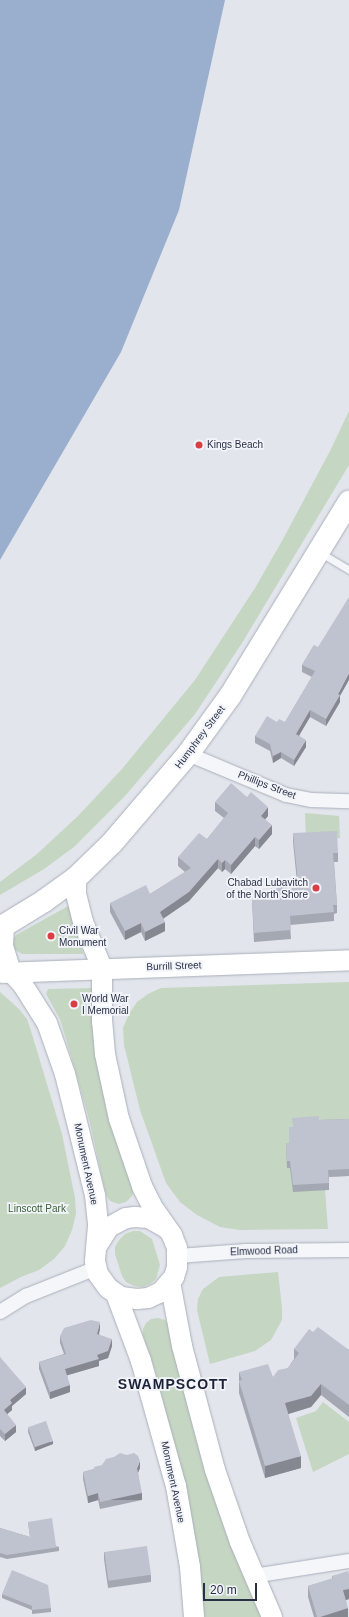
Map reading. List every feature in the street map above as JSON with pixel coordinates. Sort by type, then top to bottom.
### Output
[{"type":"main road","name":"Humphrey Street","points":[[2,927],[44,901],[76,878],[112,843],[188,754],[230,696],[344,514]]},
{"type":"street","name":"Phillips Street","points":[[188,754],[286,795],[311,800],[349,801]]},
{"type":"street","points":[[76,878],[76,894],[83,922],[102,968],[102,1022],[104,1054],[119,1119],[142,1186],[174,1241],[178,1256],[177,1267],[170,1282],[160,1292],[148,1298],[130,1299],[116,1294]]},
{"type":"street","name":"Monument Avenue","points":[[2,927],[5,973],[37,1005],[47,1023],[65,1074],[95,1195],[98,1226],[96,1268],[102,1281],[116,1294],[141,1361],[176,1486],[190,1567],[194,1617]]},
{"type":"street","name":"Burrill Street","points":[[5,973],[102,968],[349,960]]},
{"type":"street","points":[[97,1246],[109,1227],[126,1218],[134,1216],[149,1218],[166,1228]]},
{"type":"street","name":"Elmwood Road","points":[[178,1256],[246,1250],[349,1250]]},
{"type":"street","points":[[0,1312],[38,1291],[96,1268]]},
{"type":"street","points":[[170,1282],[182,1346],[205,1436],[226,1506],[253,1576],[272,1617]]},
{"type":"street","points":[[253,1576],[349,1561]]},
{"type":"lane","points":[[319,552],[349,570]]},
{"type":"green space","points":[[349,411],[349,465],[242,643],[195,714],[125,796],[74,847],[44,869],[0,895],[0,882],[37,854],[78,816],[122,769],[195,680],[255,588],[282,541],[330,451]]},
{"type":"green space","points":[[305,813],[339,816],[340,838],[306,839]]},
{"type":"green space","points":[[70,905],[83,954],[22,954],[12,948],[13,940],[16,935]]},
{"type":"green space","points":[[349,982],[349,1176],[328,1177],[325,1190],[328,1229],[240,1230],[220,1227],[197,1215],[180,1202],[166,1183],[140,1110],[124,1045],[123,1028],[129,1014],[137,1002],[148,994],[161,988]]},
{"type":"green space","points":[[93,988],[134,1189],[132,1196],[126,1202],[119,1204],[110,1201],[106,1195],[90,1123],[60,1019],[46,994],[48,989]]},
{"type":"green space","name":"Linscott Park","points":[[0,992],[19,1009],[27,1019],[62,1134],[75,1198],[76,1214],[72,1230],[65,1246],[54,1259],[39,1270],[0,1288]]},
{"type":"green space","points":[[133,1231],[140,1231],[152,1239],[160,1265],[156,1279],[143,1287],[134,1286],[126,1282],[122,1276],[115,1254],[115,1247],[119,1240],[125,1234]]},
{"type":"green space","points":[[278,1272],[282,1320],[271,1340],[255,1351],[210,1364],[197,1310],[198,1299],[203,1289],[219,1277]]},
{"type":"green space","points":[[158,1318],[165,1320],[169,1325],[265,1617],[205,1617],[188,1499],[156,1373],[143,1335],[143,1329],[146,1323],[151,1319]]},
{"type":"green space","points":[[323,1402],[349,1422],[349,1454],[313,1472],[296,1418],[316,1411]]},
{"type":"water","points":[[0,0],[225,0],[179,210],[121,352],[0,560]]},
{"type":"building","points":[[349,597],[349,673],[338,694],[340,695],[326,719],[310,710],[296,734],[306,740],[294,760],[281,752],[273,756],[270,744],[255,736],[267,716],[277,722],[279,719],[285,722],[315,671],[302,665],[314,645],[318,647]]},
{"type":"building","points":[[231,783],[247,797],[251,792],[268,807],[261,816],[272,825],[259,840],[255,837],[231,865],[225,860],[222,863],[218,859],[189,892],[160,912],[165,922],[145,932],[141,923],[125,931],[110,903],[146,885],[150,894],[191,868],[178,857],[199,833],[207,839],[228,813],[215,802]]},
{"type":"building","points":[[337,831],[338,853],[333,853],[337,905],[333,905],[334,912],[290,916],[291,930],[254,933],[252,900],[272,898],[271,884],[298,882],[293,833]]},
{"type":"building","points":[[319,1116],[319,1120],[349,1119],[349,1169],[328,1170],[329,1183],[293,1185],[290,1161],[287,1161],[286,1143],[289,1143],[289,1127],[293,1127],[292,1118]]},
{"type":"building","points":[[91,1320],[100,1322],[97,1334],[112,1339],[108,1351],[97,1355],[99,1359],[65,1369],[70,1385],[50,1392],[39,1362],[66,1354],[60,1336],[64,1328]]},
{"type":"building","points":[[318,1327],[349,1350],[349,1405],[321,1384],[311,1396],[285,1403],[301,1456],[265,1466],[239,1381],[242,1380],[239,1372],[268,1364],[273,1377],[278,1370],[288,1368],[299,1353],[294,1349],[309,1329],[313,1332]]},
{"type":"building","points":[[0,1357],[26,1387],[10,1400],[12,1403],[4,1410],[16,1425],[5,1434],[0,1429]]},
{"type":"building","points":[[46,1421],[53,1441],[35,1447],[28,1427]]},
{"type":"building","points":[[120,1453],[127,1455],[134,1453],[138,1456],[140,1461],[137,1468],[142,1493],[100,1502],[98,1493],[88,1496],[83,1472],[102,1465],[106,1459],[114,1457]]},
{"type":"building","points":[[52,1518],[56,1546],[59,1547],[7,1555],[0,1553],[0,1528],[30,1537],[28,1522]]},
{"type":"building","points":[[147,1546],[151,1575],[108,1581],[104,1552]]},
{"type":"building","points":[[12,1570],[48,1585],[51,1608],[32,1610],[32,1606],[2,1594]]},
{"type":"building","points":[[348,1571],[349,1589],[343,1590],[348,1608],[317,1617],[308,1586],[333,1578],[332,1576]]},
{"type":"place","name":"Kings Beach","points":[[199,445]]},
{"type":"place","name":"Chabad Lubavitch of the North Shore","points":[[316,888]]},
{"type":"place","name":"Civil War Monument","points":[[51,936]]},
{"type":"place","name":"World War I Memorial","points":[[74,1004]]},
{"type":"district","name":"SWAMPSCOTT","points":[[173,1384]]}]
